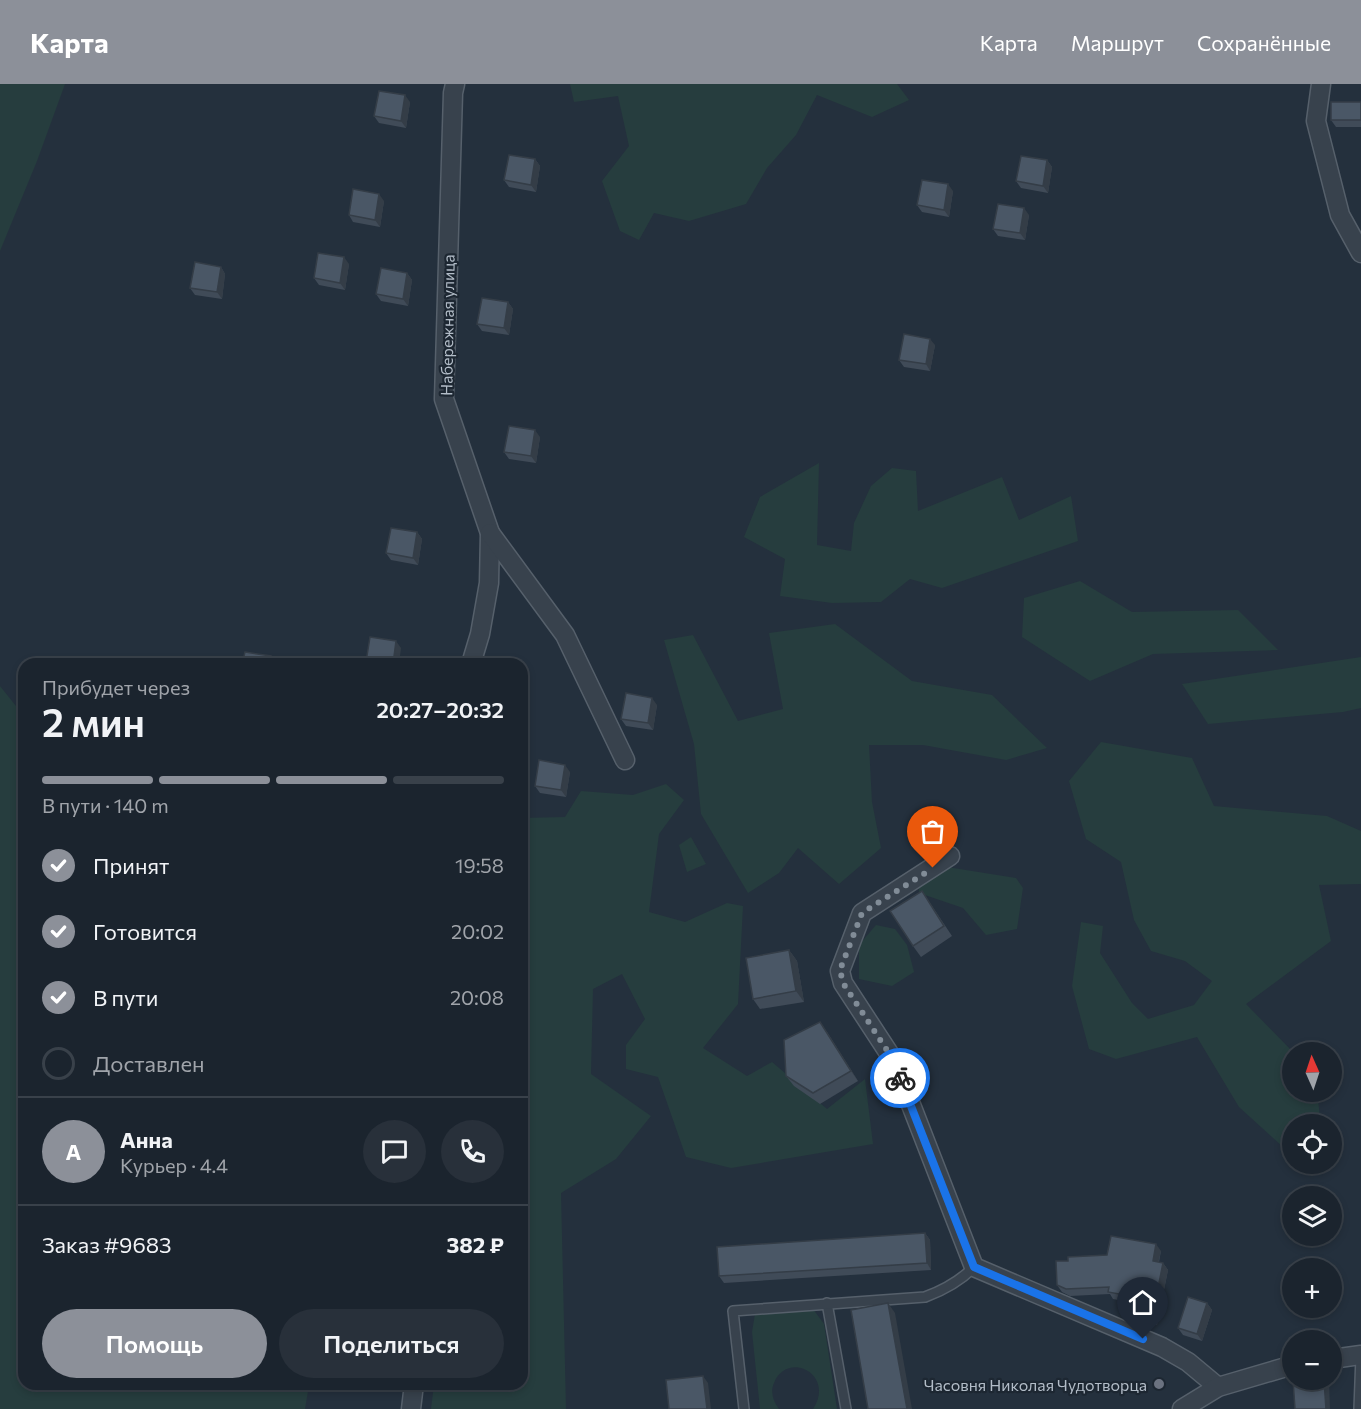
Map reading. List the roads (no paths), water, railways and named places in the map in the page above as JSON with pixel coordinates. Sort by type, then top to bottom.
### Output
[{"type":"street","name":"Набережная улица","points":[[455,84],[444,399],[490,533],[489,583],[480,634],[473,658]]},
{"type":"street","points":[[1321,84],[1316,121],[1340,214],[1361,253]]},
{"type":"street","points":[[490,533],[565,635],[625,760]]},
{"type":"street","points":[[950,856],[862,913],[840,970],[843,983],[894,1061],[974,1267],[1162,1347],[1188,1362],[1218,1387]]},
{"type":"street","points":[[1342,1358],[1361,1355]]},
{"type":"street","points":[[1182,1409],[1218,1387],[1282,1368]]},
{"type":"street","points":[[411,1409],[413,1390]]},
{"type":"lane","points":[[744,1409],[733,1311],[925,1297],[942,1291],[962,1279],[974,1267]]},
{"type":"lane","points":[[827,1303],[846,1409]]},
{"type":"lane","points":[[1359,1409],[1361,1355]]},
{"type":"place","name":"Часовня Николая Чудотворца","points":[[1159,1384]]}]
